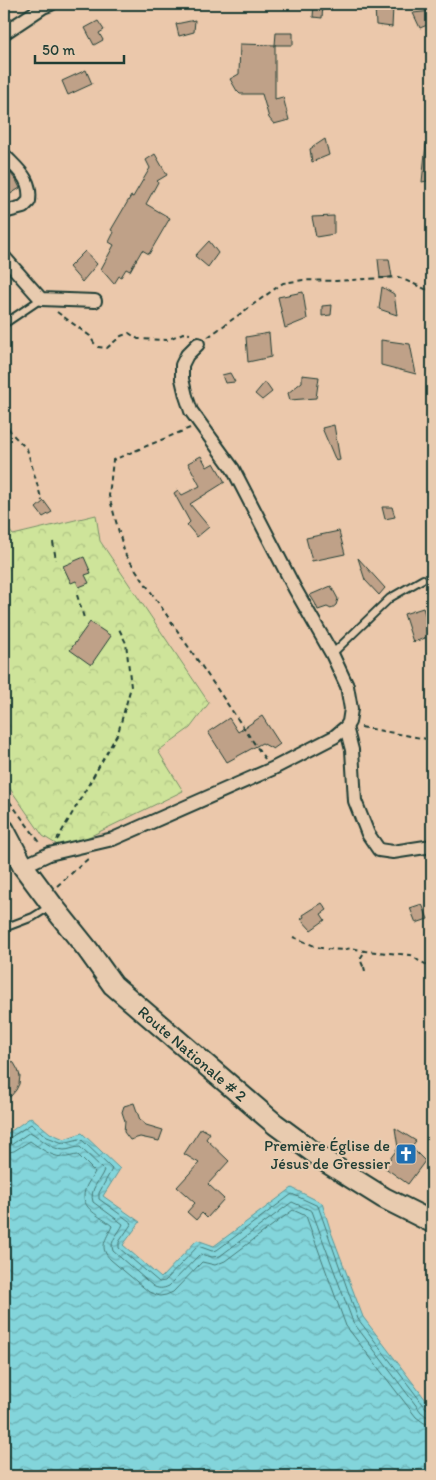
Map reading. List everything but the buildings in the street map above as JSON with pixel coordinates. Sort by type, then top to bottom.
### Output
[{"type":"main road","name":"Route Nationale # 2","points":[[4,830],[23,866],[113,985],[275,1124],[328,1164],[384,1198],[432,1222]]},
{"type":"street","points":[[4,33],[43,7],[51,4]]},
{"type":"street","points":[[4,155],[25,176],[30,192],[29,202],[23,207],[4,212]]},
{"type":"street","points":[[4,257],[41,299],[95,301]]},
{"type":"street","points":[[198,344],[187,355],[182,365],[182,379],[192,411],[233,469],[295,589],[332,654],[347,686],[351,709],[348,724],[352,750],[355,801],[368,834],[379,850],[393,852],[432,846]]},
{"type":"street","points":[[23,866],[49,854],[113,839],[272,769],[334,738],[348,724]]},
{"type":"lane","points":[[4,324],[41,299]]},
{"type":"lane","points":[[332,654],[390,598],[424,579]]},
{"type":"lane","points":[[4,928],[33,917],[49,901]]},
{"type":"path","points":[[41,299],[90,336],[98,347],[107,348],[121,336],[129,333],[138,339],[167,340],[182,333],[192,335],[198,344],[282,283],[303,280],[336,281],[398,276],[432,292]]},
{"type":"path","points":[[4,420],[12,434],[27,450],[42,500]]},
{"type":"path","points":[[200,424],[113,460],[109,496],[125,554],[272,769]]},
{"type":"path","points":[[53,542],[56,560]]},
{"type":"path","points":[[77,594],[84,618]]},
{"type":"path","points":[[4,794],[49,854],[118,733],[131,688],[126,643],[119,629]]},
{"type":"path","points":[[348,724],[432,740]]},
{"type":"path","points":[[49,901],[77,867],[92,856]]},
{"type":"path","points":[[293,937],[327,949],[343,950],[350,948],[411,956],[419,962],[432,966]]},
{"type":"path","points":[[364,967],[365,971],[360,959],[365,951]]},
{"type":"green space","points":[[96,515],[100,541],[209,703],[190,728],[158,751],[183,791],[64,849],[43,836],[4,780],[4,523],[13,535]]},
{"type":"water","points":[[31,1117],[50,1133],[64,1139],[82,1133],[120,1169],[103,1196],[140,1222],[123,1245],[161,1278],[197,1240],[214,1246],[292,1188],[322,1203],[363,1317],[432,1408],[432,1476],[4,1476],[4,1136]]},
{"type":"place","name":"Première Église de Jésus de Gressier","points":[[406,1154]]}]
